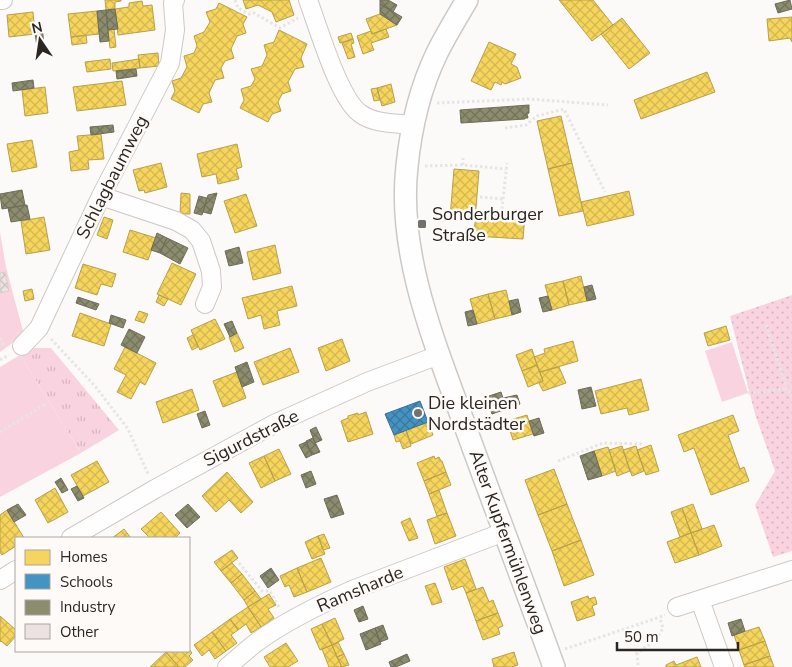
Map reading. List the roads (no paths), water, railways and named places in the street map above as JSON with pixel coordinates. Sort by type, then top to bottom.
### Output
[{"type":"street","name":"Schlagbaumweg","points":[[22,346],[39,328],[101,196],[170,63],[174,30],[173,3],[175,0]]},
{"type":"street","points":[[310,5],[345,96],[360,114],[378,121],[413,125],[427,78],[437,53],[467,0]]},
{"type":"street","name":"Alter Kupfermühlenweg","points":[[413,125],[406,167],[405,197],[412,258],[421,296],[439,355],[504,532],[560,658]]},
{"type":"street","points":[[101,196],[176,221],[192,230],[201,241],[211,271],[212,287],[205,304]]},
{"type":"street","name":"Sigurdstraße","points":[[72,537],[274,424],[367,382],[439,355]]},
{"type":"street","name":"Ramsharde","points":[[227,667],[258,641],[288,622],[352,590],[504,532]]},
{"type":"street","points":[[677,608],[792,570]]},
{"type":"street","points":[[0,580],[15,571]]},
{"type":"street","points":[[700,600],[724,667]]},
{"type":"place","name":"Sonderburger Straße","points":[[422,224]]},
{"type":"place","name":"Die kleinen Nordstädter","points":[[418,413]]}]
